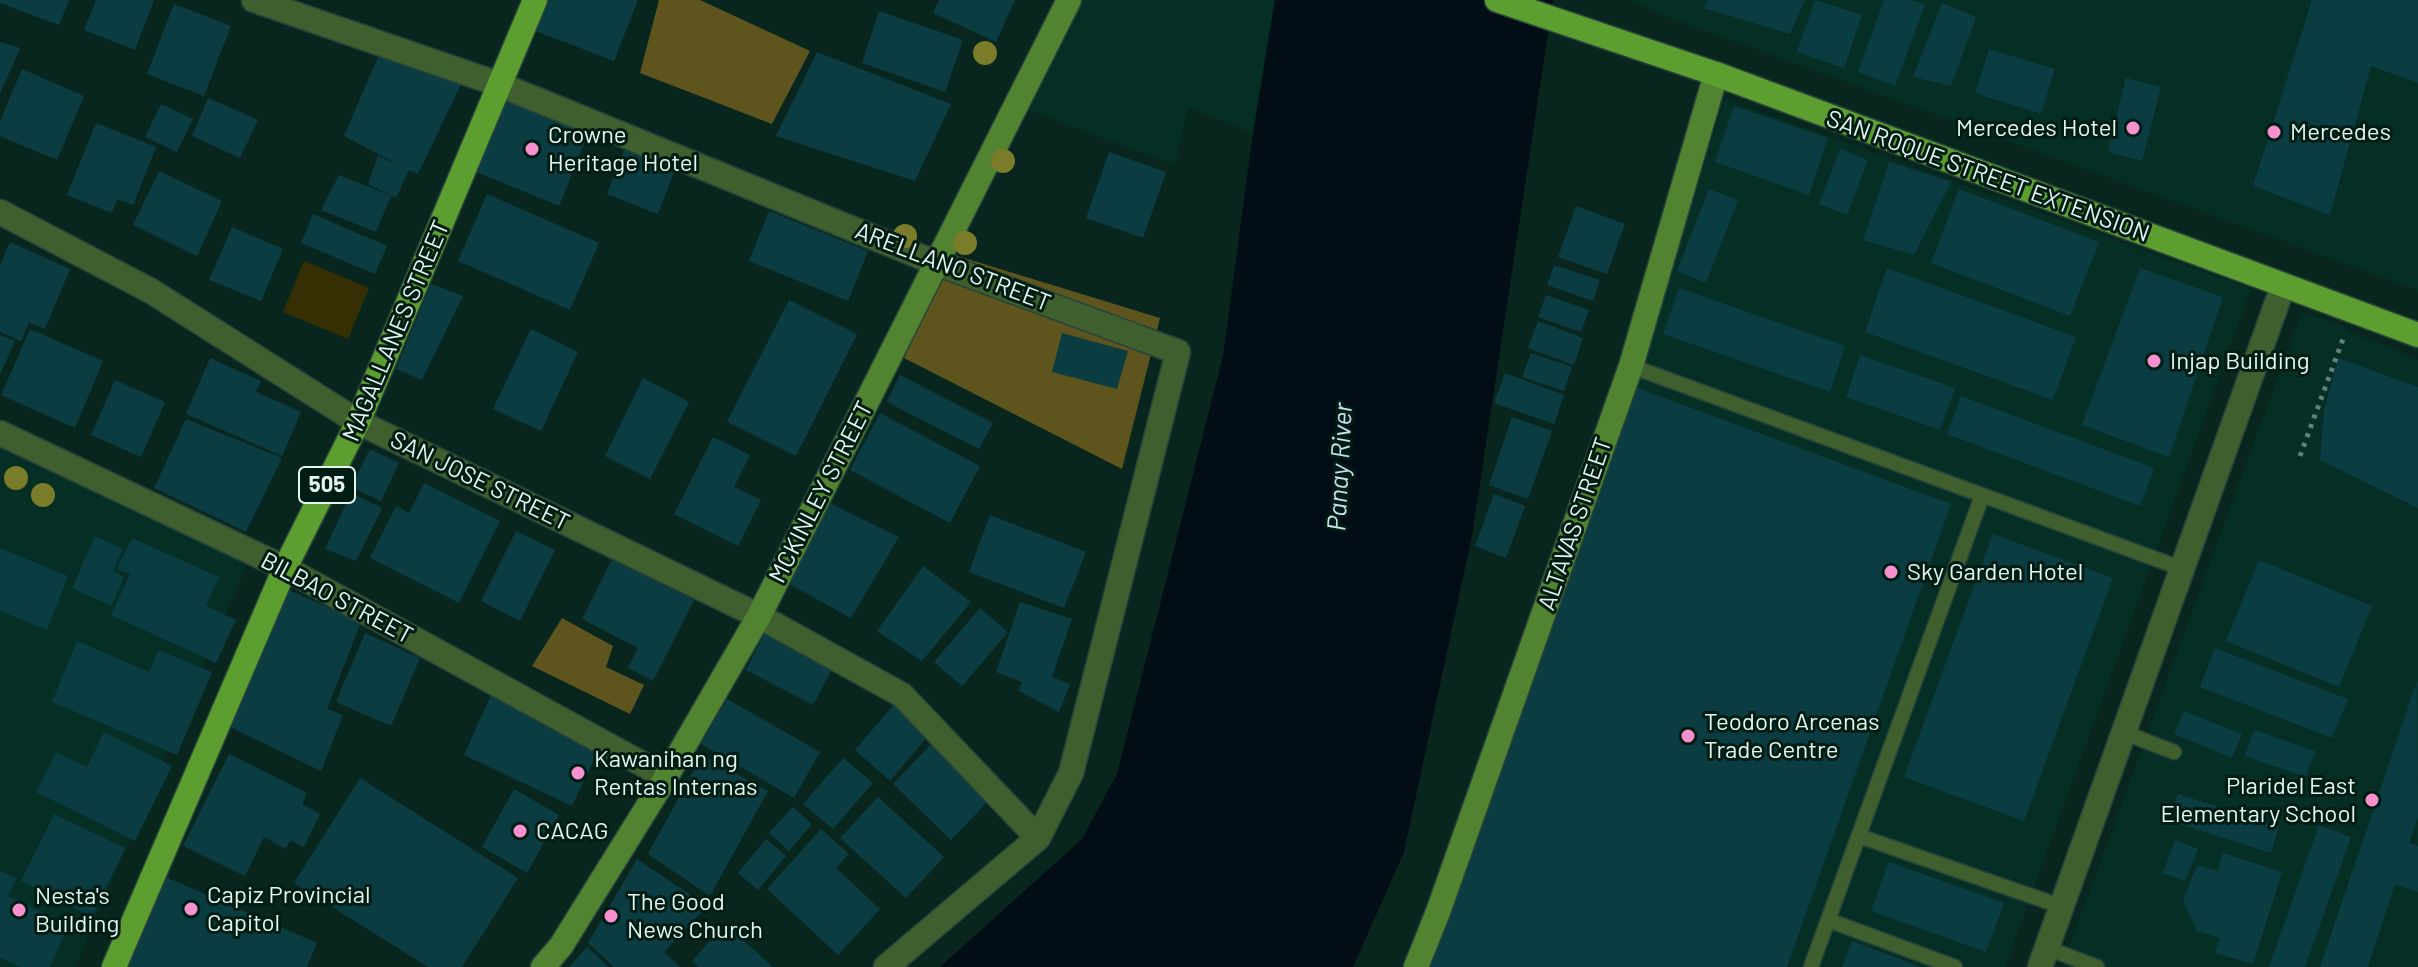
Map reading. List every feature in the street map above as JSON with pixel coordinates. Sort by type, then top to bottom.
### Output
[{"type":"main road","name":"MAGALLANES STREET","points":[[114,967],[285,568],[358,422],[535,0]]},
{"type":"main road","name":"SAN ROQUE STREET EXTENSION","points":[[1497,0],[1716,74],[2418,335]]},
{"type":"street","name":"ARELLANO STREET","points":[[254,0],[501,85],[936,263],[1178,352],[1071,773],[1038,838]]},
{"type":"street","name":"MCKINLEY STREET","points":[[543,967],[561,946],[666,777],[759,616],[1069,0]]},
{"type":"street","name":"ALTAVAS STREET","points":[[1416,967],[1631,366],[1716,74]]},
{"type":"street","name":"SAN JOSE STREET","points":[[0,212],[151,291],[358,422],[759,616],[902,695],[1038,838]]},
{"type":"street","points":[[2044,958],[2283,286]]},
{"type":"street","name":"BILBAO STREET","points":[[0,433],[285,568],[666,777]]},
{"type":"street","points":[[886,967],[1038,838]]},
{"type":"lane","points":[[1631,366],[2183,569]]},
{"type":"lane","points":[[1811,967],[1982,496]]},
{"type":"lane","points":[[2125,733],[2174,752]]},
{"type":"lane","points":[[1859,836],[2063,907]]},
{"type":"lane","points":[[1828,920],[1955,967]]},
{"type":"lane","points":[[2044,958],[2097,967]]},
{"type":"path","points":[[2300,456],[2353,311]]},
{"type":"shaded area","points":[[659,0],[700,0],[810,51],[772,124],[640,73]]},
{"type":"shaded area","points":[[1078,0],[1275,0],[1253,133],[1188,107],[1175,165],[1022,107]]},
{"type":"shaded area","points":[[1632,0],[2418,0],[2418,290],[1660,14]]},
{"type":"shaded area","points":[[1725,99],[2251,289],[2005,967],[1419,967],[1623,423]]},
{"type":"shaded area","points":[[951,254],[1160,318],[1122,469],[904,358]]},
{"type":"shaded area","points":[[304,261],[369,288],[348,339],[283,312]]},
{"type":"shaded area","points":[[2302,312],[2347,327],[2347,330],[2418,360],[2418,967],[2062,967]]},
{"type":"shaded area","points":[[0,441],[250,556],[75,967],[0,967]]},
{"type":"shaded area","points":[[562,618],[613,646],[606,667],[644,685],[630,714],[532,666]]},
{"type":"water","name":"Panay River","points":[[1275,0],[1553,0],[1472,536],[1404,852],[1353,967],[940,967],[1082,839],[1117,774],[1223,356],[1253,133]]},
{"type":"building","points":[[0,0],[69,0],[59,25],[0,3]]},
{"type":"building","points":[[96,0],[154,0],[135,50],[84,30]]},
{"type":"building","name":"Crowne Heritage Hotel","points":[[548,0],[638,0],[614,61],[536,31]]},
{"type":"building","points":[[939,0],[1015,0],[996,42],[933,13]]},
{"type":"building","points":[[1707,0],[1805,0],[1790,34],[1704,8]]},
{"type":"building","points":[[1815,0],[1862,15],[1844,68],[1797,52]]},
{"type":"building","points":[[1884,0],[1910,0],[1925,4],[1895,86],[1858,72]]},
{"type":"building","points":[[2312,0],[2418,0],[2418,83],[2371,66],[2330,215],[2253,186]]},
{"type":"building","points":[[1942,3],[1976,17],[1951,86],[1913,77]]},
{"type":"building","points":[[174,4],[231,26],[204,96],[147,74]]},
{"type":"building","points":[[879,11],[963,40],[945,92],[862,63]]},
{"type":"building","points":[[0,42],[20,48],[0,94]]},
{"type":"building","points":[[383,45],[465,76],[418,174],[409,170],[396,198],[368,184],[378,156],[403,167],[344,136]]},
{"type":"building","points":[[1989,49],[2055,69],[2041,114],[1975,93]]},
{"type":"building","points":[[817,52],[951,104],[915,181],[776,136]]},
{"type":"building","points":[[22,69],[84,96],[57,160],[0,136],[0,121]]},
{"type":"building","points":[[2126,78],[2161,87],[2142,161],[2108,152]]},
{"type":"building","name":"Crowne Heritage Hotel","points":[[506,92],[591,127],[559,206],[474,171]]},
{"type":"building","points":[[208,98],[258,120],[240,158],[192,136]]},
{"type":"building","points":[[161,104],[193,119],[177,152],[145,137]]},
{"type":"building","points":[[1734,106],[1828,138],[1809,195],[1715,162]]},
{"type":"building","points":[[96,123],[156,147],[133,205],[117,199],[112,213],[67,195]]},
{"type":"building","points":[[1840,149],[1868,160],[1847,215],[1819,204]]},
{"type":"building","points":[[624,150],[675,169],[658,214],[607,194]]},
{"type":"building","points":[[1109,152],[1166,172],[1143,238],[1086,218]]},
{"type":"building","points":[[1889,162],[1951,182],[1914,255],[1863,240]]},
{"type":"building","points":[[159,171],[222,201],[197,256],[133,225]]},
{"type":"building","points":[[339,175],[391,196],[376,232],[321,210]]},
{"type":"building","points":[[1709,189],[1738,200],[1706,283],[1677,271]]},
{"type":"building","points":[[1959,189],[2099,242],[2070,316],[1931,263]]},
{"type":"building","points":[[487,194],[599,243],[570,310],[458,261]]},
{"type":"building","points":[[1576,206],[1625,224],[1607,274],[1558,257]]},
{"type":"building","points":[[769,211],[868,251],[848,301],[749,261]]},
{"type":"building","points":[[313,214],[387,246],[375,274],[301,243]]},
{"type":"building","points":[[232,227],[283,249],[261,301],[209,280]]},
{"type":"building","points":[[10,242],[70,269],[45,329],[29,322],[21,341],[0,332],[0,265]]},
{"type":"building","points":[[1554,265],[1600,280],[1593,301],[1547,285]]},
{"type":"building","points":[[1887,268],[2076,337],[2053,400],[1865,332]]},
{"type":"building","name":"Injap Building","points":[[2140,268],[2223,297],[2169,457],[2082,425]]},
{"type":"building","points":[[431,284],[463,296],[422,380],[396,369]]},
{"type":"building","points":[[1679,288],[1845,346],[1830,392],[1663,334]]},
{"type":"building","points":[[1546,295],[1589,310],[1581,332],[1538,317]]},
{"type":"building","points":[[789,300],[857,334],[796,456],[727,422]]},
{"type":"building","points":[[1538,321],[1583,338],[1574,365],[1528,348]]},
{"type":"building","points":[[30,329],[103,361],[75,428],[1,395]]},
{"type":"building","points":[[531,329],[578,352],[541,431],[493,409]]},
{"type":"building","points":[[1062,333],[1128,351],[1117,389],[1052,372]]},
{"type":"building","points":[[0,335],[15,341],[0,375]]},
{"type":"building","points":[[1531,353],[1572,367],[1564,391],[1522,377]]},
{"type":"building","points":[[1860,355],[1955,388],[1940,430],[1846,397]]},
{"type":"building","points":[[210,358],[261,381],[256,392],[301,412],[282,456],[186,414]]},
{"type":"building","points":[[2338,358],[2418,387],[2418,508],[2320,460],[2324,410]]},
{"type":"building","points":[[1505,373],[1564,395],[1554,424],[1494,403]]},
{"type":"building","points":[[900,375],[993,423],[979,449],[887,402]]},
{"type":"building","points":[[643,378],[689,402],[650,479],[605,456]]},
{"type":"building","points":[[115,380],[165,402],[141,457],[91,435]]},
{"type":"building","name":"Teodoro Arcenas Trade Centre","points":[[1632,386],[1951,504],[1787,967],[1423,967]]},
{"type":"building","points":[[1961,396],[2154,468],[2140,506],[1947,434]]},
{"type":"building","points":[[880,413],[980,466],[950,523],[850,470]]},
{"type":"building","points":[[1512,417],[1552,431],[1528,499],[1489,485]]},
{"type":"building","points":[[186,419],[282,458],[246,532],[154,488]]},
{"type":"building","points":[[713,437],[750,455],[734,487],[761,500],[738,546],[674,514]]},
{"type":"building","points":[[370,449],[399,463],[381,501],[351,487]]},
{"type":"building","points":[[424,483],[500,521],[459,603],[370,558],[396,506],[409,513]]},
{"type":"building","points":[[351,493],[382,508],[356,561],[325,549]]},
{"type":"building","points":[[1494,494],[1525,506],[1506,558],[1475,546]]},
{"type":"building","points":[[829,503],[899,537],[851,618],[786,582]]},
{"type":"building","points":[[990,515],[1086,552],[1064,608],[969,572]]},
{"type":"building","points":[[516,531],[555,550],[520,621],[481,601]]},
{"type":"building","points":[[1993,534],[2113,578],[2024,821],[1904,777]]},
{"type":"building","points":[[95,536],[123,549],[113,571],[124,577],[111,606],[72,588]]},
{"type":"building","points":[[132,538],[219,577],[206,606],[236,620],[216,663],[111,615],[130,574],[117,569]]},
{"type":"building","points":[[0,548],[68,576],[47,630],[0,611]]},
{"type":"building","points":[[612,559],[694,600],[653,681],[628,668],[638,648],[582,619]]},
{"type":"building","points":[[2259,560],[2372,606],[2339,687],[2226,641]]},
{"type":"building","points":[[923,566],[971,602],[922,661],[877,631]]},
{"type":"building","points":[[289,590],[361,622],[327,709],[343,715],[321,771],[228,726]]},
{"type":"building","points":[[1020,602],[1072,619],[1052,677],[1070,684],[1059,712],[1019,691],[1022,682],[996,672]]},
{"type":"building","points":[[980,608],[1008,632],[962,686],[934,662]]},
{"type":"building","points":[[769,625],[837,660],[813,705],[746,670]]},
{"type":"building","points":[[365,633],[420,658],[391,726],[336,702]]},
{"type":"building","points":[[77,641],[149,672],[158,650],[212,672],[177,755],[52,702]]},
{"type":"building","points":[[2215,648],[2348,699],[2332,738],[2200,687]]},
{"type":"building","points":[[2417,681],[2418,817],[2409,843],[2418,846],[2418,892],[2395,884],[2368,967],[2320,967]]},
{"type":"building","points":[[491,695],[600,747],[572,806],[464,755]]},
{"type":"building","points":[[727,699],[820,752],[794,798],[701,744]]},
{"type":"building","points":[[898,700],[933,730],[890,781],[855,750]]},
{"type":"building","points":[[2184,711],[2242,734],[2232,758],[2174,734]]},
{"type":"building","points":[[2254,730],[2315,751],[2306,777],[2245,756]]},
{"type":"building","points":[[104,732],[172,766],[135,841],[36,792],[56,752],[87,767]]},
{"type":"building","points":[[936,739],[994,795],[951,840],[893,784]]},
{"type":"building","points":[[229,754],[307,793],[302,804],[320,814],[304,847],[290,840],[286,849],[264,837],[245,876],[183,846]]},
{"type":"building","points":[[702,755],[768,791],[710,896],[648,854]]},
{"type":"building","points":[[843,758],[873,783],[833,829],[803,804]]},
{"type":"building","points":[[360,778],[518,878],[462,967],[428,967],[294,883]]},
{"type":"building","name":"CACAG","points":[[514,789],[559,815],[527,873],[482,847]]},
{"type":"building","points":[[2178,794],[2279,826],[2271,853],[2169,821]]},
{"type":"building","points":[[878,797],[944,857],[906,898],[840,838]]},
{"type":"building","points":[[793,807],[812,824],[789,851],[769,833]]},
{"type":"building","points":[[54,814],[125,848],[92,917],[21,881]]},
{"type":"building","points":[[2319,825],[2351,837],[2305,967],[2269,967]]},
{"type":"building","points":[[821,829],[849,854],[836,868],[880,909],[838,955],[767,889]]},
{"type":"building","points":[[766,839],[786,856],[758,890],[738,873]]},
{"type":"building","points":[[2175,840],[2198,849],[2185,881],[2163,873]]},
{"type":"building","points":[[2223,853],[2282,872],[2253,964],[2215,953],[2220,938],[2197,931],[2183,901],[2197,865],[2217,871]]},
{"type":"building","points":[[637,859],[707,906],[664,952],[680,967],[614,967],[588,943]]},
{"type":"building","points":[[1889,862],[2004,903],[1986,952],[1871,911]]},
{"type":"building","name":"Nesta's Building","points":[[0,871],[16,878],[8,896],[69,924],[50,967],[21,967],[0,958]]},
{"type":"building","name":"Capiz Provincial Capitol","points":[[159,874],[317,943],[307,967],[119,967]]},
{"type":"building","points":[[725,924],[773,967],[698,967],[692,961]]},
{"type":"building","points":[[1852,941],[1921,967],[1842,967]]},
{"type":"building","points":[[587,947],[609,967],[569,967]]},
{"type":"place","name":"Mercedes Hotel","points":[[2133,128]]},
{"type":"place","name":"Mercedes","points":[[2274,132]]},
{"type":"place","name":"Crowne Heritage Hotel","points":[[532,149]]},
{"type":"place","name":"Injap Building","points":[[2154,361]]},
{"type":"place","name":"Sky Garden Hotel","points":[[1891,572]]},
{"type":"place","name":"Teodoro Arcenas Trade Centre","points":[[1688,736]]},
{"type":"place","name":"Kawanihan ng Rentas Internas","points":[[578,773]]},
{"type":"place","name":"Plaridel East Elementary School","points":[[2372,800]]},
{"type":"place","name":"CACAG","points":[[520,831]]},
{"type":"place","name":"Capiz Provincial Capitol","points":[[191,909]]},
{"type":"place","name":"Nesta's Building","points":[[19,910]]},
{"type":"place","name":"The Good News Church","points":[[611,916]]}]
